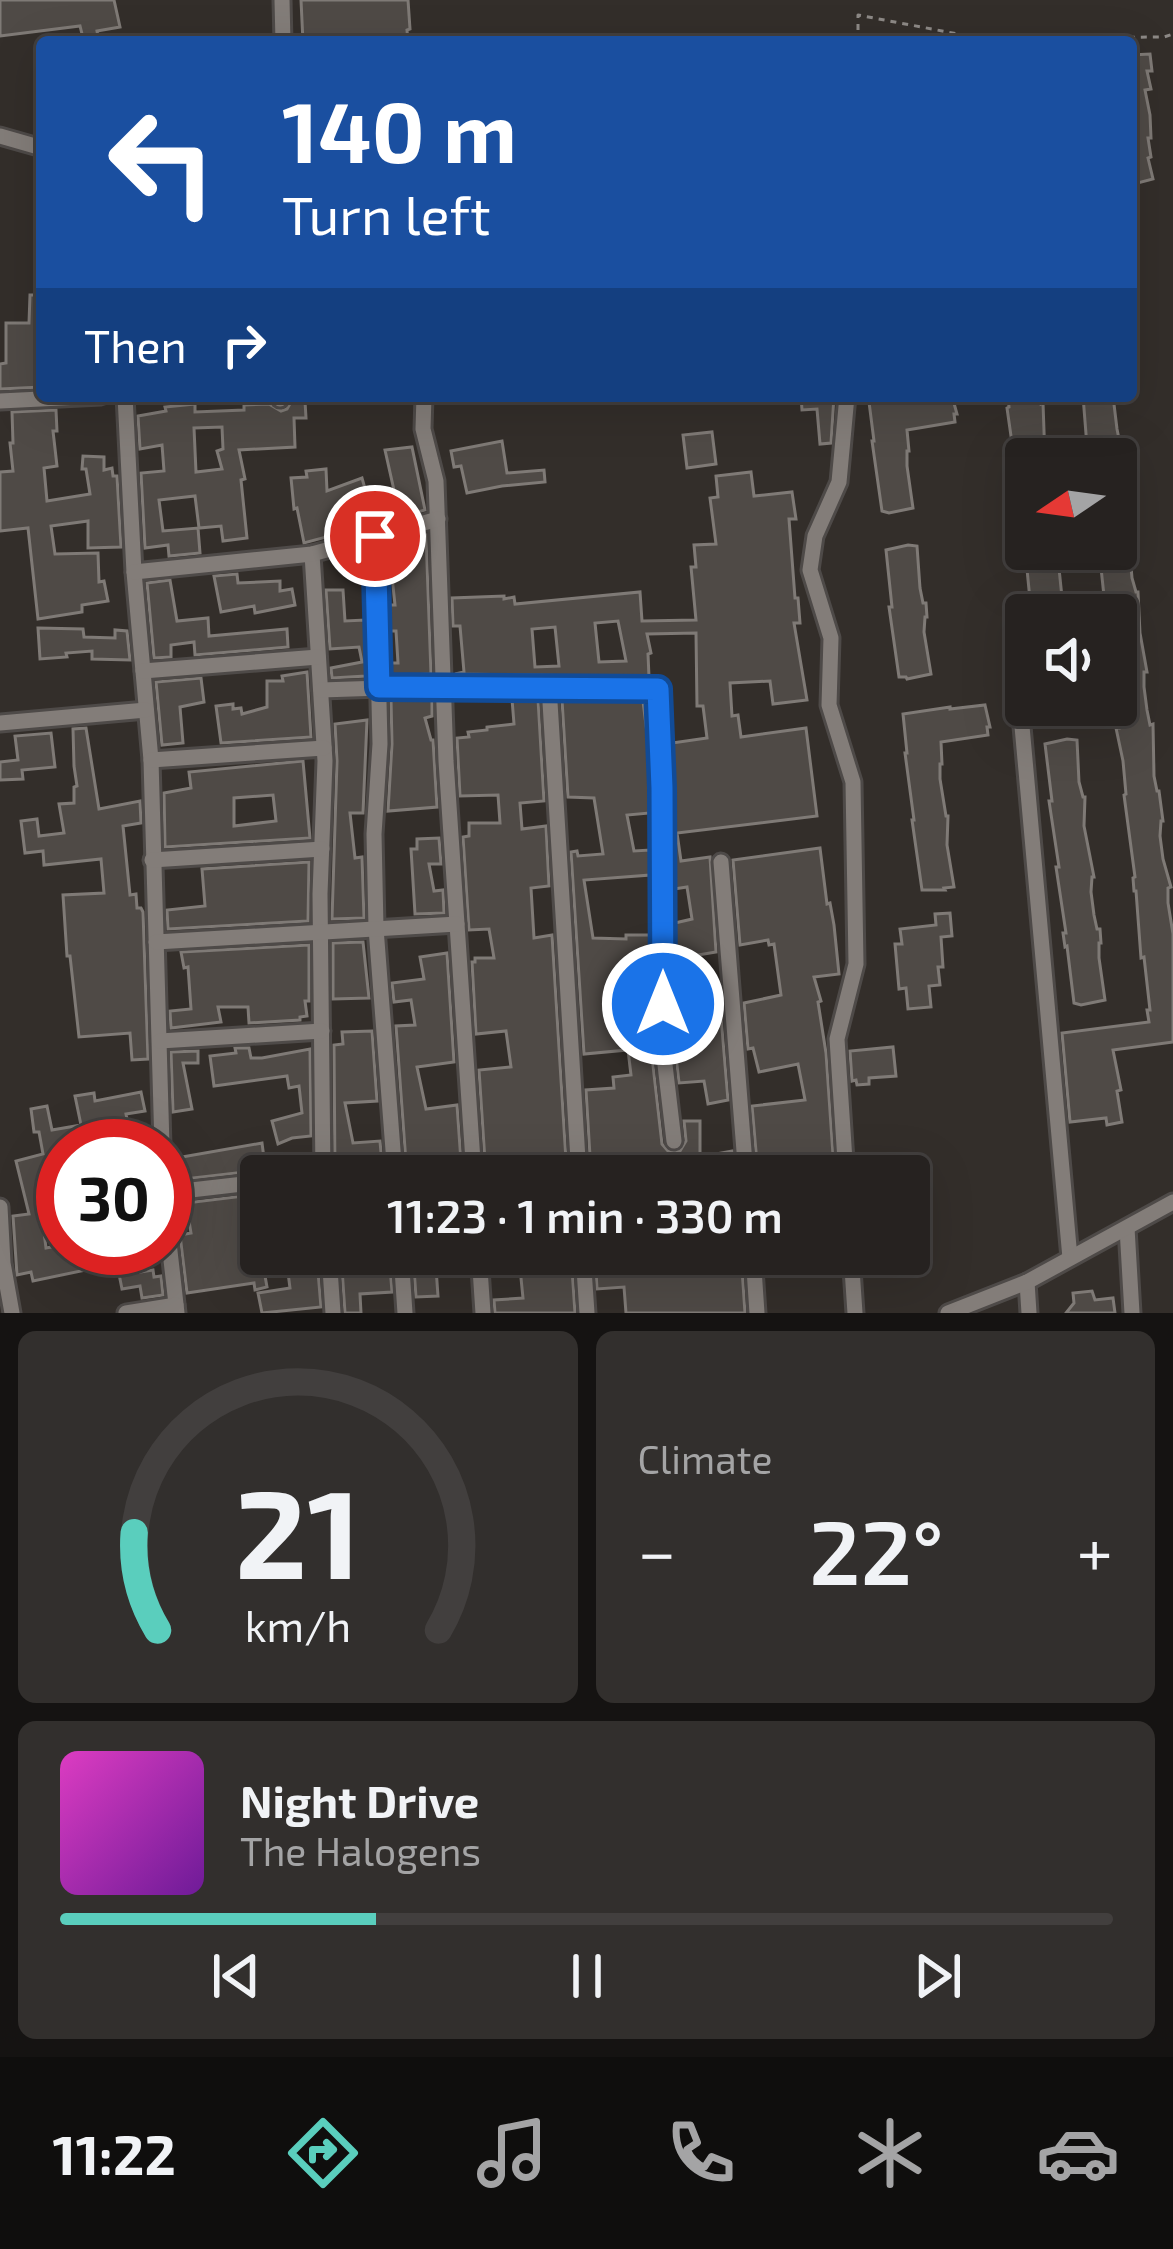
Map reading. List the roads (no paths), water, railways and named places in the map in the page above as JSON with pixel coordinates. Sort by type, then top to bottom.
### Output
[{"type":"street","points":[[282,0],[283,36]]},
{"type":"street","points":[[0,136],[36,146]]},
{"type":"street","points":[[0,401],[36,399]]},
{"type":"street","points":[[125,402],[151,760],[161,1119]]},
{"type":"street","points":[[424,402],[423,429],[436,481],[443,686],[473,1155]]},
{"type":"street","points":[[845,1155],[837,1039],[856,964],[853,782],[829,705],[831,638],[810,570],[815,536],[839,482],[846,402]]},
{"type":"street","points":[[134,572],[312,554],[438,519]]},
{"type":"street","points":[[375,536],[380,744],[374,835],[376,928],[393,1155]]},
{"type":"street","points":[[312,554],[324,748],[322,1155]]},
{"type":"street","points":[[143,671],[318,657]]},
{"type":"street","points":[[320,690],[443,686],[658,689],[663,1048],[674,1141]]},
{"type":"street","points":[[549,686],[578,1155]]},
{"type":"street","points":[[0,723],[146,710]]},
{"type":"street","points":[[1022,726],[1070,1258]]},
{"type":"street","points":[[151,760],[324,748]]},
{"type":"street","points":[[152,860],[322,849]]},
{"type":"street","points":[[722,862],[744,1155]]},
{"type":"street","points":[[156,942],[457,923]]},
{"type":"street","points":[[160,1041],[322,1031]]},
{"type":"street","points":[[192,1190],[240,1184]]},
{"type":"street","points":[[948,1313],[1027,1282],[1173,1202]]},
{"type":"street","points":[[0,1207],[2,1263],[12,1313]]},
{"type":"street","points":[[1126,1228],[1132,1313]]},
{"type":"street","points":[[126,1313],[176,1309],[172,1275]]},
{"type":"street","points":[[330,1275],[333,1313]]},
{"type":"street","points":[[402,1275],[405,1313]]},
{"type":"street","points":[[481,1275],[484,1313]]},
{"type":"street","points":[[585,1275],[587,1313]]},
{"type":"street","points":[[754,1275],[757,1313]]},
{"type":"street","points":[[852,1275],[855,1313]]},
{"type":"street","points":[[1027,1282],[1029,1313]]}]
